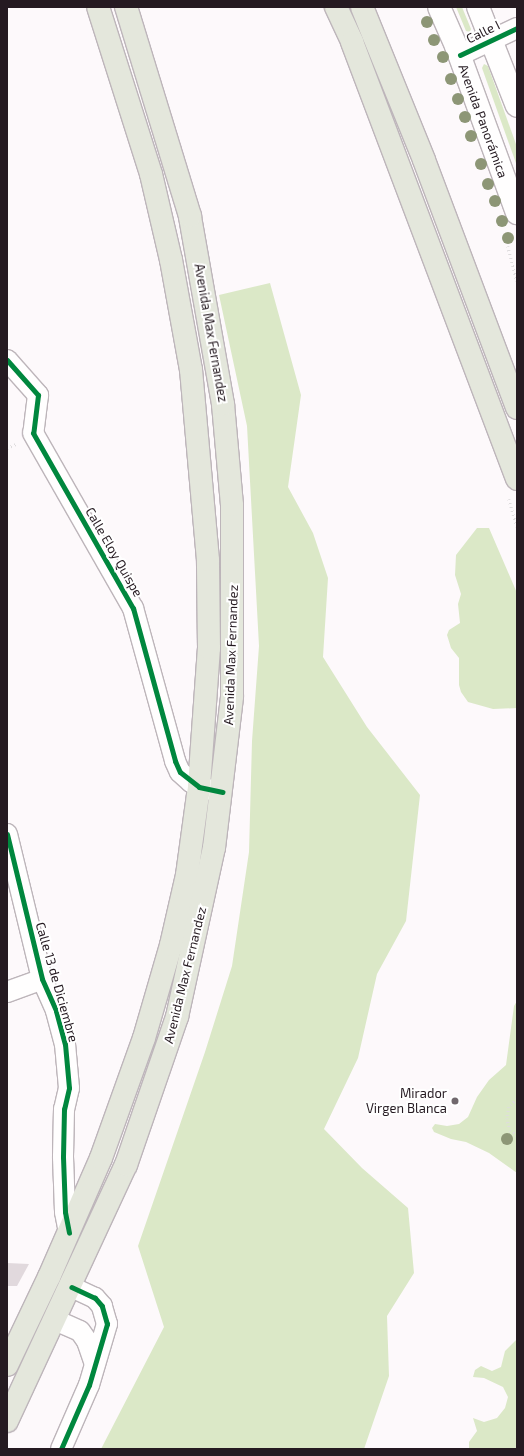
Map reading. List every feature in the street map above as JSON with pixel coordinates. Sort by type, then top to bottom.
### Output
[{"type":"main road","name":"Avenida Max Fernandez","points":[[7,1364],[34,1310],[69,1233],[123,1102],[144,1038],[171,945],[187,875],[199,788],[209,648],[208,560],[191,370],[171,260],[150,174],[98,7]]},
{"type":"main road","name":"Avenida Max Fernandez","points":[[7,1421],[16,1379],[55,1320],[126,1165],[177,1017],[214,848],[222,792],[232,696],[232,505],[223,404],[190,216],[126,7]]},
{"type":"main road","points":[[336,7],[352,42],[517,479]]},
{"type":"main road","points":[[362,7],[424,160],[517,408]]},
{"type":"main road","name":"Avenida Panorámica","points":[[439,7],[460,55],[517,213]]},
{"type":"main road","points":[[478,7],[493,40],[517,106]]},
{"type":"main road","points":[[171,260],[197,254]]},
{"type":"main road","points":[[49,1277],[71,1286]]},
{"type":"main road","points":[[34,1310],[55,1320]]},
{"type":"street","name":"Calle I","points":[[460,55],[517,28]]},
{"type":"street","name":"Calle Eloy Quispe","points":[[7,360],[38,395],[33,433],[133,608],[175,761],[180,772],[199,788]]},
{"type":"street","points":[[199,788],[222,792]]},
{"type":"street","name":"Calle 13 de Diciembre","points":[[7,834],[42,979],[56,1011],[66,1052],[69,1088],[64,1109],[63,1157],[65,1212],[69,1233]]},
{"type":"street","points":[[7,992],[42,979]]},
{"type":"street","points":[[61,1449],[95,1364],[106,1324],[102,1306],[95,1298],[71,1286]]},
{"type":"street","points":[[55,1320],[80,1331],[87,1341],[95,1364]]},
{"type":"path","points":[[508,246],[517,281]]},
{"type":"path","points":[[517,1099],[509,1106],[507,1118],[510,1130],[517,1135]]},
{"type":"path","points":[[512,1449],[517,1447]]},
{"type":"green space","points":[[456,7],[462,7],[471,29],[470,32],[466,31]]},
{"type":"green space","points":[[484,64],[488,66],[517,147],[517,166],[482,68]]},
{"type":"green space","points":[[270,283],[301,395],[288,487],[313,533],[328,578],[323,657],[367,727],[420,795],[406,921],[377,974],[358,1058],[324,1129],[362,1168],[408,1208],[414,1273],[387,1316],[389,1376],[364,1449],[101,1449],[164,1327],[138,1246],[205,1052],[232,966],[249,852],[252,741],[259,646],[247,426],[219,295]]},
{"type":"green space","points":[[477,528],[489,528],[517,593],[517,708],[493,709],[468,702],[461,692],[459,685],[459,658],[451,648],[447,635],[449,630],[460,623],[458,604],[461,594],[455,575],[456,555]]},
{"type":"green space","points":[[517,1001],[517,1173],[489,1153],[466,1142],[451,1139],[434,1132],[432,1128],[435,1124],[447,1126],[459,1124],[468,1117],[477,1097],[489,1080],[506,1065],[514,1006]]},
{"type":"green space","points":[[517,1339],[517,1449],[469,1449],[469,1442],[477,1431],[473,1418],[484,1422],[497,1418],[505,1408],[508,1397],[503,1387],[484,1378],[473,1377],[475,1370],[481,1366],[492,1371],[501,1367],[505,1351]]},
{"type":"building","points":[[7,1263],[29,1264],[17,1286],[7,1286]]},
{"type":"cycle path","points":[[460,55],[517,28]]},
{"type":"cycle path","points":[[7,360],[38,395],[33,433],[133,608],[175,761],[180,772],[199,787],[222,792]]},
{"type":"cycle path","points":[[7,834],[42,979],[56,1011],[65,1044],[69,1088],[64,1109],[63,1157],[65,1212],[69,1233]]},
{"type":"cycle path","points":[[61,1449],[89,1385],[107,1324],[102,1306],[95,1298],[71,1287]]},
{"type":"place","name":"Mirador Virgen Blanca","points":[[455,1101]]}]
